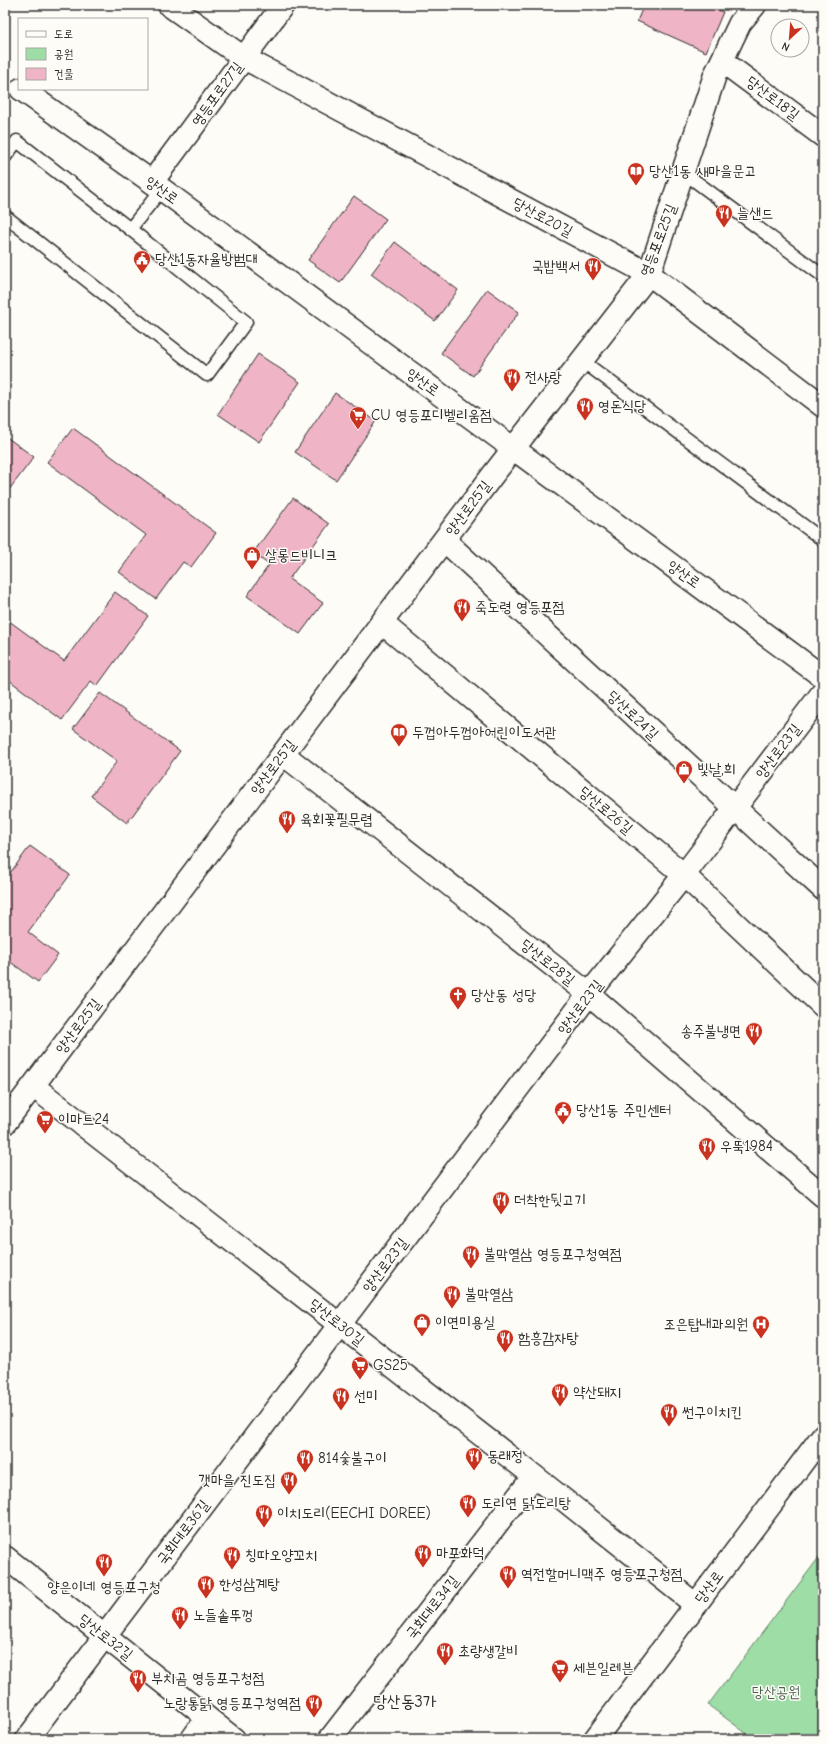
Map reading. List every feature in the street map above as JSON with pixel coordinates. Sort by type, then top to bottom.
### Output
[{"type":"street","name":"당산로20길","points":[[169,5],[244,58],[648,274],[823,406]]},
{"type":"street","name":"영등포로27길","points":[[157,186],[244,58],[283,5]]},
{"type":"street","name":"영등포로25길","points":[[513,448],[648,274],[715,76],[740,22],[755,5]]},
{"type":"street","name":"당산로18길","points":[[722,61],[823,136]]},
{"type":"street","name":"양산로","points":[[5,78],[18,87]]},
{"type":"street","name":"양산로","points":[[23,90],[157,186],[823,677]]},
{"type":"street","name":"양산로25길","points":[[5,1123],[513,448]]},
{"type":"street","name":"당산로24길","points":[[444,540],[823,889]]},
{"type":"street","name":"당산로26길","points":[[382,623],[684,875],[823,1006]]},
{"type":"street","name":"양산로23길","points":[[340,1324],[589,994],[684,875],[823,692]]},
{"type":"street","name":"당산로28길","points":[[283,754],[589,994],[823,1196]]},
{"type":"street","name":"당산로30길","points":[[33,1086],[340,1324],[696,1605]]},
{"type":"street","name":"국회대로36길","points":[[27,1739],[340,1324]]},
{"type":"street","name":"당산로","points":[[596,1739],[823,1435]]},
{"type":"street","name":"국회대로34길","points":[[330,1739],[534,1476]]},
{"type":"street","name":"당산로32길","points":[[5,1557],[234,1739]]},
{"type":"street","points":[[192,1739],[207,1718]]},
{"type":"lane","points":[[5,157],[17,141],[246,322],[207,375],[5,216]]},
{"type":"lane","points":[[683,172],[823,276]]},
{"type":"lane","points":[[130,229],[157,186]]},
{"type":"lane","points":[[581,360],[823,540]]},
{"type":"green space","name":"당산공원","points":[[823,1552],[823,1739],[754,1739],[708,1705]]},
{"type":"building","points":[[644,5],[706,5],[723,12],[706,52],[637,21]]},
{"type":"building","points":[[354,196],[386,219],[340,283],[308,260]]},
{"type":"building","points":[[395,242],[458,290],[435,321],[371,274]]},
{"type":"building","points":[[487,289],[519,312],[473,376],[441,353]]},
{"type":"building","points":[[258,354],[300,382],[259,442],[218,414]]},
{"type":"building","points":[[335,393],[376,421],[336,480],[295,452]]},
{"type":"building","points":[[73,428],[216,533],[191,567],[183,562],[156,599],[119,572],[146,535],[47,462]]},
{"type":"building","points":[[5,436],[34,457],[5,495]]},
{"type":"building","points":[[293,498],[329,524],[289,579],[323,603],[300,634],[247,596],[269,565],[253,553]]},
{"type":"building","points":[[115,592],[148,616],[97,686],[91,681],[62,720],[5,677],[5,618],[64,661]]},
{"type":"building","points":[[100,693],[180,751],[127,823],[91,796],[117,761],[73,729]]},
{"type":"building","points":[[30,846],[70,875],[28,932],[58,955],[38,982],[5,958],[5,880]]},
{"type":"place","name":"당산1동 새마을문고","points":[[636,186]]},
{"type":"place","name":"늘샌드","points":[[724,228]]},
{"type":"place","name":"당산1동자율방범대","points":[[142,274]]},
{"type":"place","name":"국밥백서","points":[[593,281]]},
{"type":"place","name":"전사랑","points":[[512,392]]},
{"type":"place","name":"영돈식당","points":[[585,421]]},
{"type":"place","name":"CU 영등포디벨리움점","points":[[358,430]]},
{"type":"place","name":"살롱드비니크","points":[[252,570]]},
{"type":"place","name":"죽도령 영등포점","points":[[462,622]]},
{"type":"place","name":"두껍아두껍아어린이도서관","points":[[399,747]]},
{"type":"place","name":"빛날,희","points":[[684,784]]},
{"type":"place","name":"육회꽃필무렵","points":[[287,834]]},
{"type":"place","name":"당산동 성당","points":[[458,1010]]},
{"type":"place","name":"송주불냉면","points":[[754,1046]]},
{"type":"place","name":"당산1동 주민센터","points":[[563,1125]]},
{"type":"place","name":"이마트24","points":[[45,1134]]},
{"type":"place","name":"우뚝1984","points":[[707,1161]]},
{"type":"place","name":"더착한뒷고기","points":[[501,1215]]},
{"type":"place","name":"불막열삼 영등포구청역점","points":[[471,1269]]},
{"type":"place","name":"불막열삼","points":[[452,1309]]},
{"type":"place","name":"이연미용실","points":[[422,1337]]},
{"type":"place","name":"조은탑내과의원","points":[[761,1339]]},
{"type":"place","name":"함흥감자탕","points":[[505,1353]]},
{"type":"place","name":"GS25","points":[[360,1380]]},
{"type":"place","name":"약산돼지","points":[[560,1407]]},
{"type":"place","name":"선미","points":[[341,1411]]},
{"type":"place","name":"썬구이치킨","points":[[669,1427]]},
{"type":"place","name":"동래정","points":[[474,1471]]},
{"type":"place","name":"814숯불구이","points":[[305,1473]]},
{"type":"place","name":"갯마을 진도집","points":[[289,1495]]},
{"type":"place","name":"도리연 닭도리탕","points":[[468,1518]]},
{"type":"place","name":"이치도리(EECHI DOREE)","points":[[264,1528]]},
{"type":"place","name":"마포화덕","points":[[423,1568]]},
{"type":"place","name":"칭따오양꼬치","points":[[232,1570]]},
{"type":"place","name":"양은이네 영등포구청","points":[[104,1577]]},
{"type":"place","name":"역전할머니맥주 영등포구청점","points":[[508,1589]]},
{"type":"place","name":"한성삼계탕","points":[[206,1599]]},
{"type":"place","name":"노들솥뚜껑","points":[[180,1630]]},
{"type":"place","name":"초량생갈비","points":[[445,1666]]},
{"type":"place","name":"세븐일레븐","points":[[560,1683]]},
{"type":"place","name":"부치곰 영등포구청점","points":[[138,1693]]},
{"type":"place","name":"노랑통닭 영등포구청역점","points":[[314,1718]]},
{"type":"district","name":"당산동3가","points":[[405,1701]]}]
